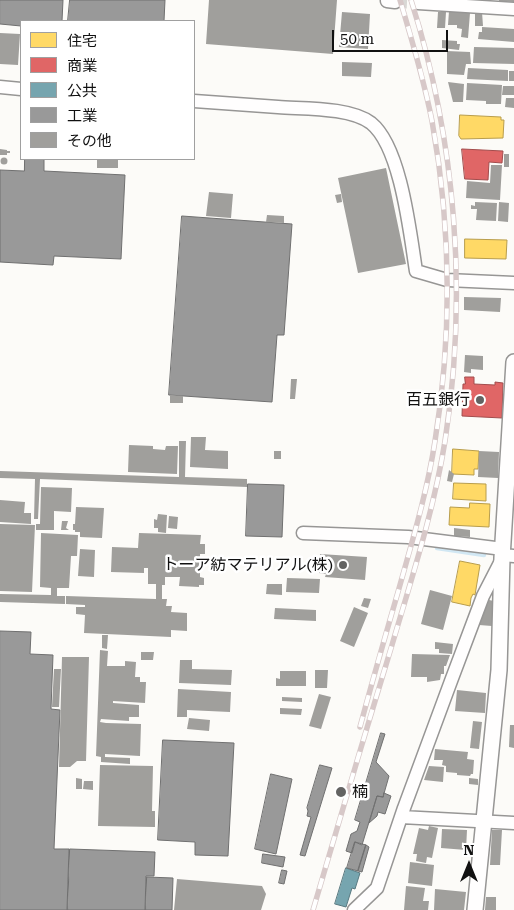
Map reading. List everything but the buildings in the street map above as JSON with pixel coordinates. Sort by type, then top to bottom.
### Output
[{"type":"street","points":[[418,3],[514,9]]},
{"type":"street","points":[[0,87],[20,89]]},
{"type":"street","points":[[195,101],[326,111],[360,117],[370,123],[388,145],[405,206],[416,271],[447,280],[514,283]]},
{"type":"street","points":[[476,910],[498,670],[514,362]]},
{"type":"street","points":[[302,533],[408,537],[505,554]]},
{"type":"street","points":[[354,910],[377,888],[401,817],[483,596],[505,554]]},
{"type":"street","points":[[401,817],[514,823]]},
{"type":"waterway","points":[[437,548],[484,555]]},
{"type":"tunnel","points":[[395,2],[418,3]]},
{"type":"railway","points":[[360,727],[414,536],[432,460],[441,401],[447,321],[446,241],[438,161],[425,90],[400,0]]},
{"type":"railway","points":[[313,910],[429,518],[445,441],[452,386],[456,330],[454,218],[439,108],[411,0]]},
{"type":"place","name":"百五銀行","points":[[480,400]]},
{"type":"place","name":"トーア紡マテリアル(株)","points":[[343,565]]},
{"type":"place","name":"楠","points":[[341,792]]}]
